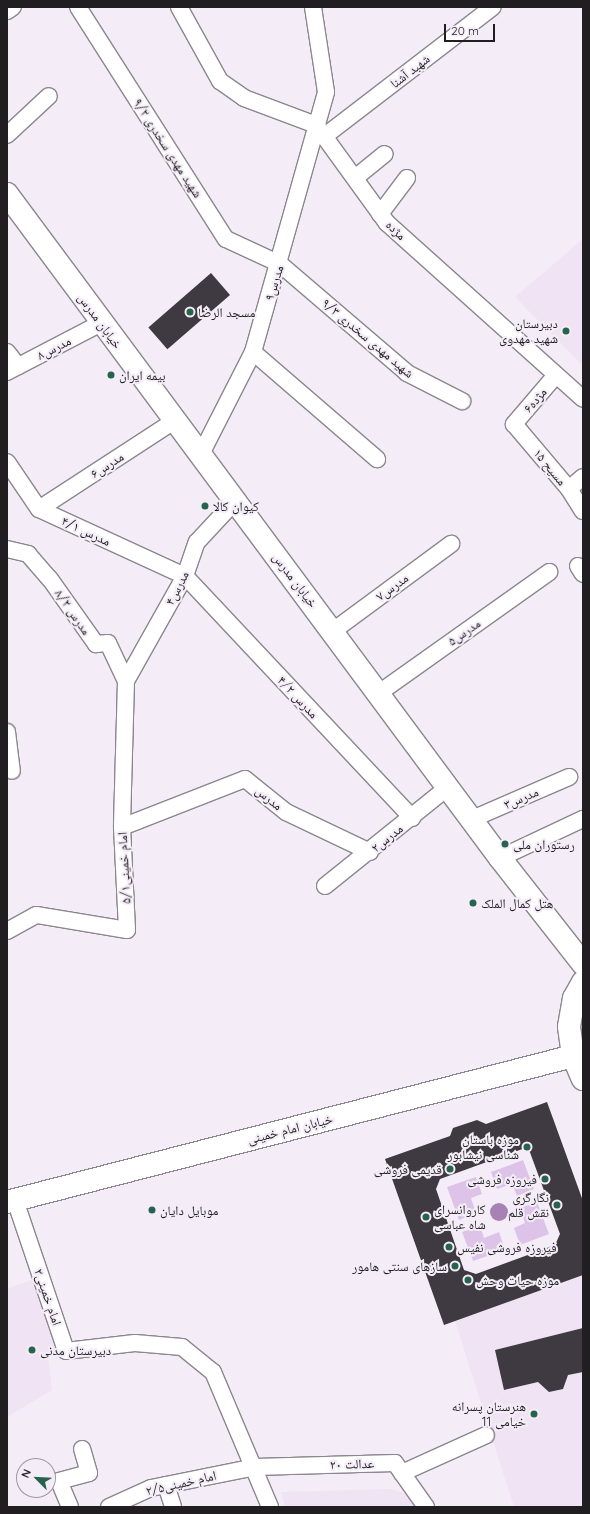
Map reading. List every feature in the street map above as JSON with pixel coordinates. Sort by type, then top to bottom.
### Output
[{"type":"main road","name":"خیابان مدرس","points":[[7,194],[200,456],[236,500],[379,693],[447,788],[583,964]]},
{"type":"main road","points":[[583,982],[574,998],[569,1027],[573,1056],[583,1079]]},
{"type":"main road","name":"خیابان امام خمینی","points":[[11,1201],[573,1056]]},
{"type":"street","points":[[7,11],[13,7]]},
{"type":"street","name":"شهید مهدی سخدری ۹/۲","points":[[78,7],[226,239],[280,264]]},
{"type":"street","points":[[180,7],[220,81],[244,98],[321,130],[326,92],[313,7]]},
{"type":"street","name":"شهبد آشنا","points":[[321,130],[493,7]]},
{"type":"street","points":[[7,135],[49,96]]},
{"type":"street","name":"مدرس۹","points":[[200,456],[253,352],[321,130]]},
{"type":"street","name":"مژده","points":[[321,130],[387,223],[583,399]]},
{"type":"street","points":[[356,178],[385,154]]},
{"type":"street","points":[[380,214],[407,178]]},
{"type":"street","name":"شهید مهدی سخدری ۹/۳","points":[[280,264],[407,373],[462,401]]},
{"type":"street","name":"مدرس۸","points":[[13,369],[101,323]]},
{"type":"street","points":[[7,352],[13,369]]},
{"type":"street","points":[[253,352],[377,459]]},
{"type":"street","name":"مژده۶","points":[[514,424],[556,375]]},
{"type":"street","name":"مدرس۶","points":[[39,509],[174,421]]},
{"type":"street","name":"مسیح ۱۵","points":[[514,424],[569,489],[583,511]]},
{"type":"street","points":[[7,462],[39,509]]},
{"type":"street","points":[[569,489],[583,477]]},
{"type":"street","name":"مدرس۴","points":[[126,682],[184,576],[198,542],[236,500]]},
{"type":"street","name":"مدرس ۴/۱","points":[[39,509],[184,576]]},
{"type":"street","name":"مدرس۷","points":[[333,631],[451,544]]},
{"type":"street","name":"مدرس ۸/۲","points":[[7,548],[28,554],[50,579],[96,644],[108,643],[126,682]]},
{"type":"street","name":"مدرس۵","points":[[379,693],[549,572]]},
{"type":"street","name":"مدرس ۴/۲","points":[[184,576],[412,818]]},
{"type":"street","name":"امام خمینی۵/۱","points":[[7,930],[36,915],[127,930],[122,827],[126,682]]},
{"type":"street","points":[[7,732],[12,771]]},
{"type":"street","name":"مدرس۳","points":[[472,819],[569,777]]},
{"type":"street","name":"مدرس","points":[[122,827],[246,779],[286,812],[370,852]]},
{"type":"street","name":"مدرس۲","points":[[325,886],[370,852],[447,788]]},
{"type":"street","points":[[500,858],[583,819]]},
{"type":"street","name":"امام خمینی۲","points":[[11,1201],[66,1351],[135,1343],[182,1346],[213,1372],[255,1467]]},
{"type":"street","points":[[402,1473],[486,1435]]},
{"type":"street","points":[[70,1507],[59,1481],[89,1472],[82,1449]]},
{"type":"street","name":"عدالت ۲۰","points":[[255,1467],[395,1463],[426,1507]]},
{"type":"street","points":[[255,1467],[270,1507]]},
{"type":"street","name":"امام خمینی۲/۵","points":[[109,1507],[151,1488],[255,1467]]},
{"type":"street","points":[[166,1485],[173,1507]]},
{"type":"shaded area","name":"دبیرستان شهید مهدوی","points":[[583,239],[583,366],[515,297]]},
{"type":"shaded area","points":[[523,1160],[534,1189],[517,1196],[512,1184],[497,1189],[491,1172]]},
{"type":"shaded area","points":[[476,1177],[482,1194],[471,1198],[476,1213],[459,1220],[447,1187]]},
{"type":"shaded area","points":[[537,1202],[549,1234],[520,1245],[514,1228],[525,1223],[520,1208]]},
{"type":"shaded area","points":[[495,1203],[503,1203],[508,1208],[506,1219],[503,1221],[495,1221],[490,1216],[490,1208]]},
{"type":"shaded area","points":[[480,1226],[484,1238],[499,1232],[505,1250],[473,1261],[462,1232]]},
{"type":"shaded area","name":"هنرستان پسرانه خیامی 11","points":[[583,1275],[583,1507],[514,1507],[455,1321]]},
{"type":"shaded area","name":"دبیرستان مدنی","points":[[32,1280],[60,1345],[55,1354],[48,1357],[52,1390],[7,1417],[7,1289]]},
{"type":"shaded area","points":[[391,1489],[409,1495],[416,1507],[285,1507],[281,1492]]},
{"type":"building","name":"مسجد الرضا","points":[[211,273],[230,295],[167,349],[148,327]]},
{"type":"building","name":"کاروانسرای شاه عباسی","points":[[547,1102],[583,1201],[583,1275],[444,1325],[385,1159],[450,1136],[453,1128],[477,1120],[486,1124]],"holes":[[[528,1147],[560,1234],[555,1245],[476,1274],[464,1270],[436,1189],[440,1179]]]},
{"type":"building","points":[[583,1328],[583,1372],[568,1375],[563,1389],[549,1392],[538,1382],[504,1390],[495,1350]]},
{"type":"place","name":"مسجد الرضا","points":[[190,312]]},
{"type":"place","name":"دبیرستان شهید مهدوی","points":[[566,331]]},
{"type":"place","name":"بیمه ایران","points":[[111,375]]},
{"type":"place","name":"کیوان کالا","points":[[205,506]]},
{"type":"place","name":"رستوران ملی","points":[[505,844]]},
{"type":"place","name":"هتل کمال الملک","points":[[473,903]]},
{"type":"place","name":"موزه باستان شناسی نیشابور","points":[[527,1147]]},
{"type":"place","name":"قدیمی فروشی","points":[[450,1169]]},
{"type":"place","name":"فیروزه فروشی","points":[[545,1179]]},
{"type":"place","name":"نگارگری نقش قلم","points":[[557,1205]]},
{"type":"place","name":"موبایل دایان","points":[[152,1210]]},
{"type":"place","name":"کاروانسرای شاه عباسی","points":[[426,1217]]},
{"type":"place","name":"فیروزه فروشی نفیس","points":[[449,1247]]},
{"type":"place","name":"سازهای سنتی هامور","points":[[455,1266]]},
{"type":"place","name":"موزه حیات وحش","points":[[468,1280]]},
{"type":"place","name":"دبیرستان مدنی","points":[[32,1350]]},
{"type":"place","name":"هنرستان پسرانه خیامی 11","points":[[534,1414]]}]
